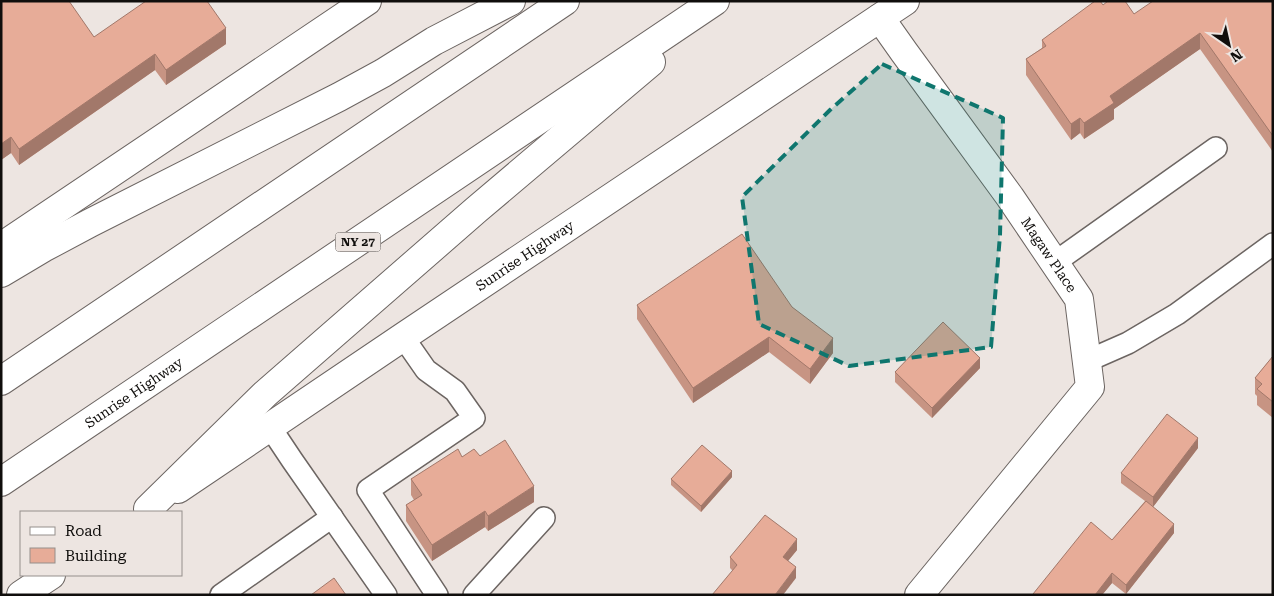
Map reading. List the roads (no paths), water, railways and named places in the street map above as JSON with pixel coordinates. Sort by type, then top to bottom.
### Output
[{"type":"main road","points":[[1,247],[368,1]]},
{"type":"main road","points":[[1,272],[90,223],[339,97],[434,41],[511,1]]},
{"type":"main road","points":[[1,381],[565,1]]},
{"type":"main road","name":"Sunrise Highway","points":[[1,482],[714,1]]},
{"type":"main road","points":[[146,511],[265,394],[476,210],[724,1]]},
{"type":"main road","name":"Sunrise Highway","points":[[146,511],[905,1]]},
{"type":"main road","name":"Magaw Place","points":[[880,18],[1010,197],[1079,300],[1090,388],[919,595]]},
{"type":"main road","points":[[21,595],[50,576]]},
{"type":"lane","points":[[1054,263],[1216,148]]},
{"type":"lane","points":[[1087,361],[1128,343],[1177,314],[1273,244]]},
{"type":"lane","points":[[403,337],[426,370],[455,391],[474,418],[368,490],[437,595]]},
{"type":"lane","points":[[270,427],[386,595]]},
{"type":"lane","points":[[222,595],[332,517]]},
{"type":"lane","points":[[474,595],[544,518]]}]
